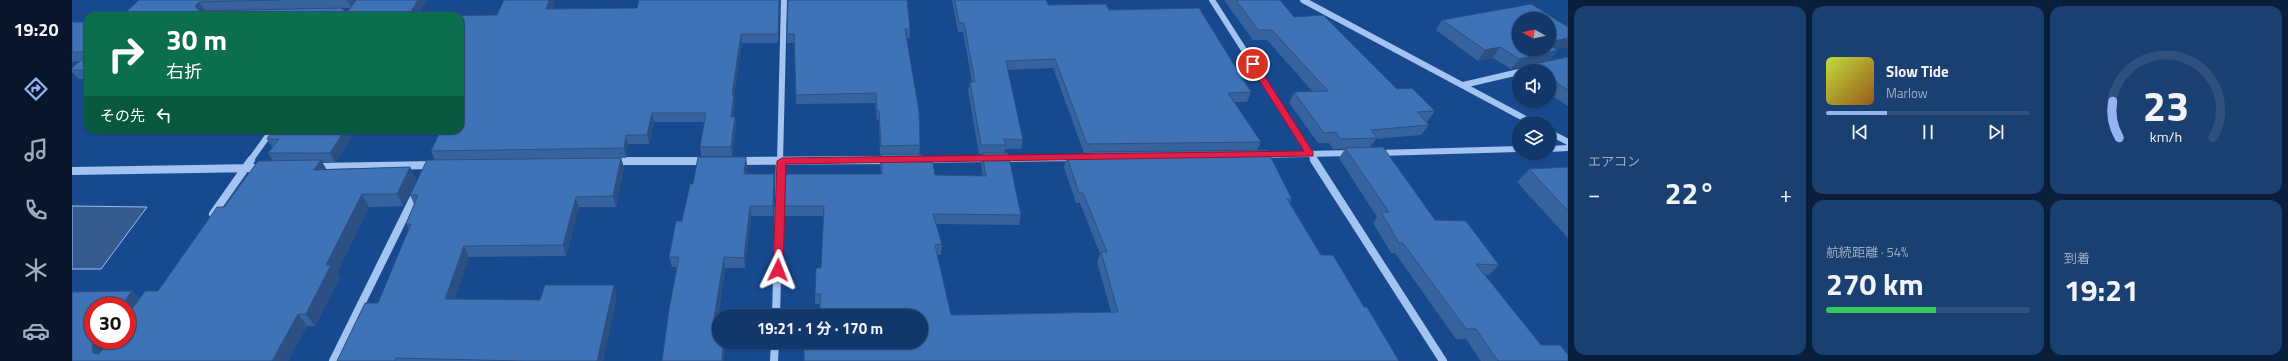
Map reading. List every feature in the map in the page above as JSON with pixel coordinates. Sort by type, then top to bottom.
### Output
[{"type":"street","points":[[776,309],[782,161],[784,0]]},
{"type":"street","points":[[1212,0],[1443,361]]},
{"type":"street","points":[[1302,0],[1520,116]]},
{"type":"street","points":[[1463,85],[1512,74]]},
{"type":"street","points":[[209,220],[269,134]]},
{"type":"street","points":[[1556,136],[1568,142]]},
{"type":"street","points":[[1556,149],[1568,148]]},
{"type":"street","points":[[1372,153],[1512,150]]},
{"type":"street","points":[[1250,156],[1357,153]]},
{"type":"street","points":[[905,160],[1080,158]]},
{"type":"street","points":[[728,161],[898,160]]},
{"type":"street","points":[[604,162],[713,161]]},
{"type":"street","points":[[307,168],[428,169],[445,165]]},
{"type":"street","points":[[72,171],[268,168]]},
{"type":"street","points":[[334,361],[419,186]]},
{"type":"street","points":[[774,361],[775,349]]},
{"type":"water","points":[[72,206],[147,207],[101,269],[72,269]]},
{"type":"building","points":[[139,0],[280,0],[199,2],[195,6],[199,11],[341,8],[346,12],[126,12]]},
{"type":"building","points":[[356,0],[418,0],[410,12],[346,12]]},
{"type":"building","points":[[504,0],[549,0],[546,9],[637,8],[639,0],[779,0],[778,34],[741,34],[732,95],[734,95],[731,117],[735,117],[731,147],[700,147],[706,113],[652,113],[647,135],[626,135],[624,148],[431,151],[439,134],[464,134],[464,15],[497,15]]},
{"type":"building","points":[[788,0],[907,0],[910,29],[905,29],[919,111],[920,145],[881,146],[879,111],[877,111],[876,93],[796,95],[794,34],[787,34]]},
{"type":"building","points":[[955,0],[1046,0],[1048,5],[1106,4],[1109,10],[1199,8],[1251,92],[1228,93],[1261,142],[1087,144],[1055,59],[1006,61],[1023,140],[1004,139],[1006,145],[981,145],[970,82],[975,82],[964,23],[959,23]]},
{"type":"building","points":[[1236,0],[1280,0],[1294,17],[1323,15],[1397,89],[1412,88],[1435,111],[1417,112],[1429,125],[1371,130],[1377,138],[1340,139],[1336,132],[1324,133],[1294,92],[1328,91],[1272,30],[1258,30]]},
{"type":"building","points":[[1531,4],[1544,12],[1512,12],[1512,55],[1500,47],[1485,50],[1442,20]]},
{"type":"building","points":[[1556,20],[1568,27],[1568,38],[1556,41]]},
{"type":"building","points":[[72,22],[84,22],[84,52],[72,52]]},
{"type":"building","points":[[1514,56],[1532,56],[1519,59]]},
{"type":"building","points":[[1568,57],[1568,90],[1556,82],[1556,64],[1534,64]]},
{"type":"building","points":[[84,58],[84,70],[72,70],[72,68]]},
{"type":"building","points":[[270,134],[342,134],[330,153],[268,153],[279,139],[267,139]]},
{"type":"building","points":[[1383,147],[1435,220],[1466,221],[1499,265],[1476,264],[1541,345],[1560,345],[1568,355],[1568,361],[1498,361],[1476,329],[1466,329],[1403,243],[1399,243],[1381,212],[1389,212],[1345,148]]},
{"type":"building","points":[[1267,150],[1292,199],[1287,199],[1321,255],[1333,255],[1364,307],[1367,307],[1399,361],[804,361],[804,349],[928,349],[928,309],[820,309],[821,294],[815,294],[816,268],[821,268],[824,206],[783,206],[784,174],[882,174],[881,154],[921,154],[922,162],[933,162],[935,175],[986,176],[982,153],[1008,153],[1021,215],[933,214],[942,244],[935,245],[951,315],[1118,312],[1101,252],[1107,252],[1083,193],[1079,193],[1067,157],[1092,157],[1091,152]]},
{"type":"building","points":[[698,157],[746,157],[744,174],[774,174],[773,206],[750,206],[744,258],[724,257],[715,309],[712,309],[712,349],[723,349],[722,361],[662,361],[669,309],[679,257],[669,257],[676,221],[682,221],[690,184],[693,184]]},
{"type":"building","points":[[621,158],[613,196],[576,197],[563,245],[464,246],[445,299],[540,300],[545,285],[614,285],[597,361],[396,358],[395,361],[337,361],[365,303],[378,303],[411,224],[406,224],[418,195],[410,195],[427,160]]},
{"type":"building","points":[[321,160],[314,170],[410,167],[397,194],[362,194],[326,265],[331,265],[306,314],[298,314],[272,361],[72,361],[72,292],[132,291],[128,297],[84,297],[84,349],[92,349],[93,353],[99,354],[103,349],[136,349],[136,304],[145,291],[158,291],[217,207],[224,207],[258,161]]},
{"type":"building","points":[[1568,167],[1568,211],[1529,169]]},
{"type":"route","points":[[778,270],[782,161],[1206,157],[1310,154],[1253,64]]}]
